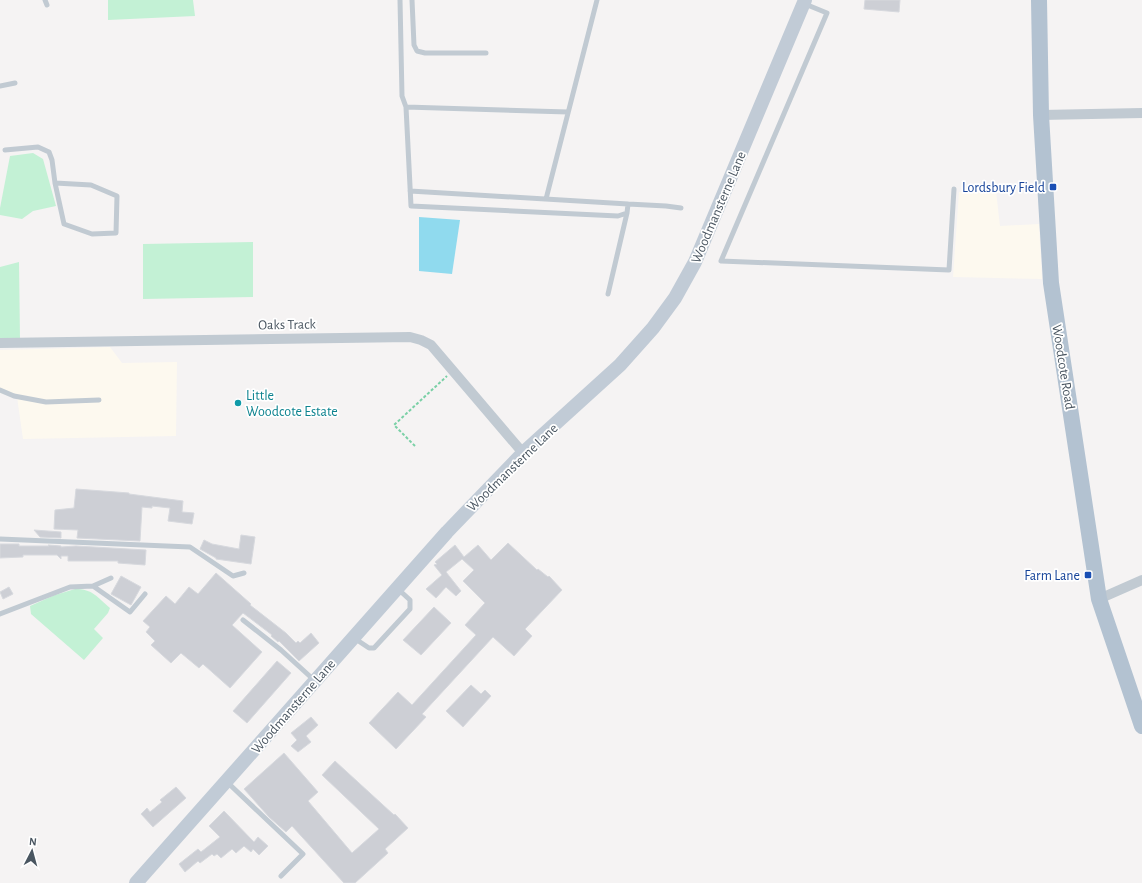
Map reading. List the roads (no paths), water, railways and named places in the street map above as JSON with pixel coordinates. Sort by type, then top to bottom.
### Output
[{"type":"main road","name":"Woodcote Road","points":[[1039,0],[1041,115],[1051,283],[1099,599],[1142,726]]},
{"type":"street","name":"Woodmansterne Lane","points":[[136,883],[446,532],[523,453],[620,365],[654,328],[675,298],[695,262],[804,2]]},
{"type":"street","points":[[1041,115],[1142,113]]},
{"type":"street","name":"Oaks Track","points":[[0,343],[410,337],[431,345],[523,453]]},
{"type":"street","points":[[1099,599],[1142,580]]},
{"type":"lane","points":[[400,0],[402,96],[406,107],[411,206],[618,216],[626,213]]},
{"type":"lane","points":[[412,0],[414,45],[417,50],[425,53],[486,53]]},
{"type":"lane","points":[[546,199],[597,0]]},
{"type":"lane","points":[[804,2],[827,13],[721,261],[949,270],[954,189]]},
{"type":"lane","points":[[0,86],[15,83]]},
{"type":"lane","points":[[406,107],[568,112]]},
{"type":"lane","points":[[5,150],[38,147],[49,152],[52,160],[55,182],[64,224],[92,234],[116,233],[117,196],[91,185],[55,182]]},
{"type":"lane","points":[[410,192],[680,208]]},
{"type":"lane","points":[[608,294],[628,204]]},
{"type":"lane","points":[[0,390],[14,396],[46,402],[99,400]]},
{"type":"lane","points":[[0,539],[190,547],[233,576],[244,573]]},
{"type":"lane","points":[[0,614],[70,587],[93,586],[111,578]]},
{"type":"lane","points":[[93,586],[130,612],[145,594]]},
{"type":"lane","points":[[353,637],[369,648],[374,648],[410,610],[410,600],[397,588]]},
{"type":"lane","points":[[243,620],[281,650],[315,681]]},
{"type":"lane","points":[[226,782],[302,854],[281,876]]},
{"type":"water","points":[[419,217],[460,220],[452,274],[419,271]]},
{"type":"place","name":"Lordsbury Field","points":[[1053,187]]},
{"type":"place","name":"Little Woodcote Estate","points":[[238,403]]},
{"type":"place","name":"Farm Lane","points":[[1088,575]]}]
